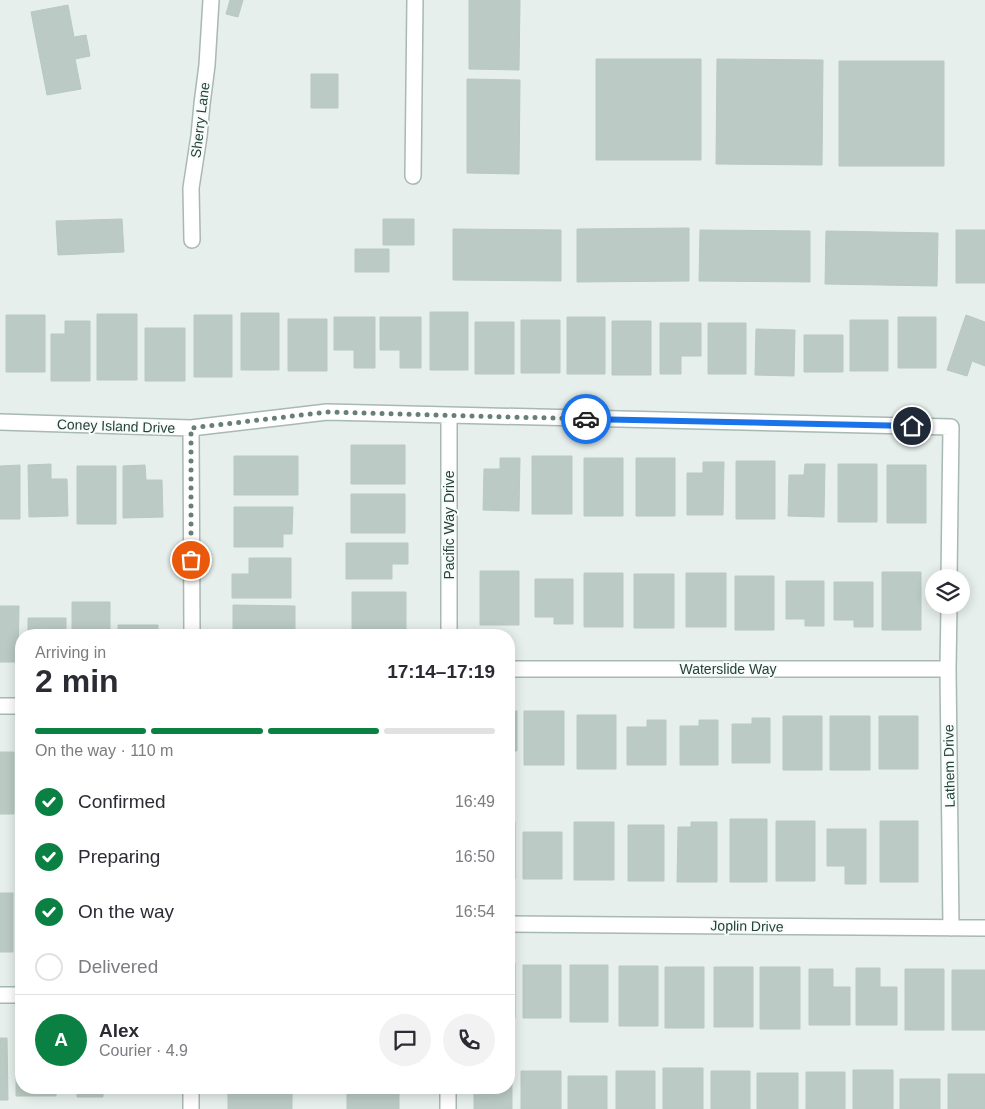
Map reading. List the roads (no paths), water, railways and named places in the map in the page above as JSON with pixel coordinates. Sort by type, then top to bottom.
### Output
[{"type":"street","name":"Sherry Lane","points":[[192,240],[191,188],[200,136],[211,0]]},
{"type":"street","points":[[413,176],[415,0]]},
{"type":"street","name":"Coney Island Drive","points":[[0,422],[191,428],[327,412],[951,427],[949,569]]},
{"type":"street","name":"Pacific Way Drive","points":[[449,415],[449,629]]},
{"type":"street","points":[[191,428],[192,629]]},
{"type":"street","name":"Lathem Drive","points":[[948,614],[951,928]]},
{"type":"street","name":"Waterslide Way","points":[[515,669],[948,669]]},
{"type":"street","points":[[0,706],[15,706]]},
{"type":"street","name":"Joplin Drive","points":[[515,924],[985,928]]},
{"type":"street","points":[[0,995],[15,995]]},
{"type":"street","points":[[190,1109],[191,1094]]},
{"type":"street","points":[[448,1094],[448,1109]]}]
